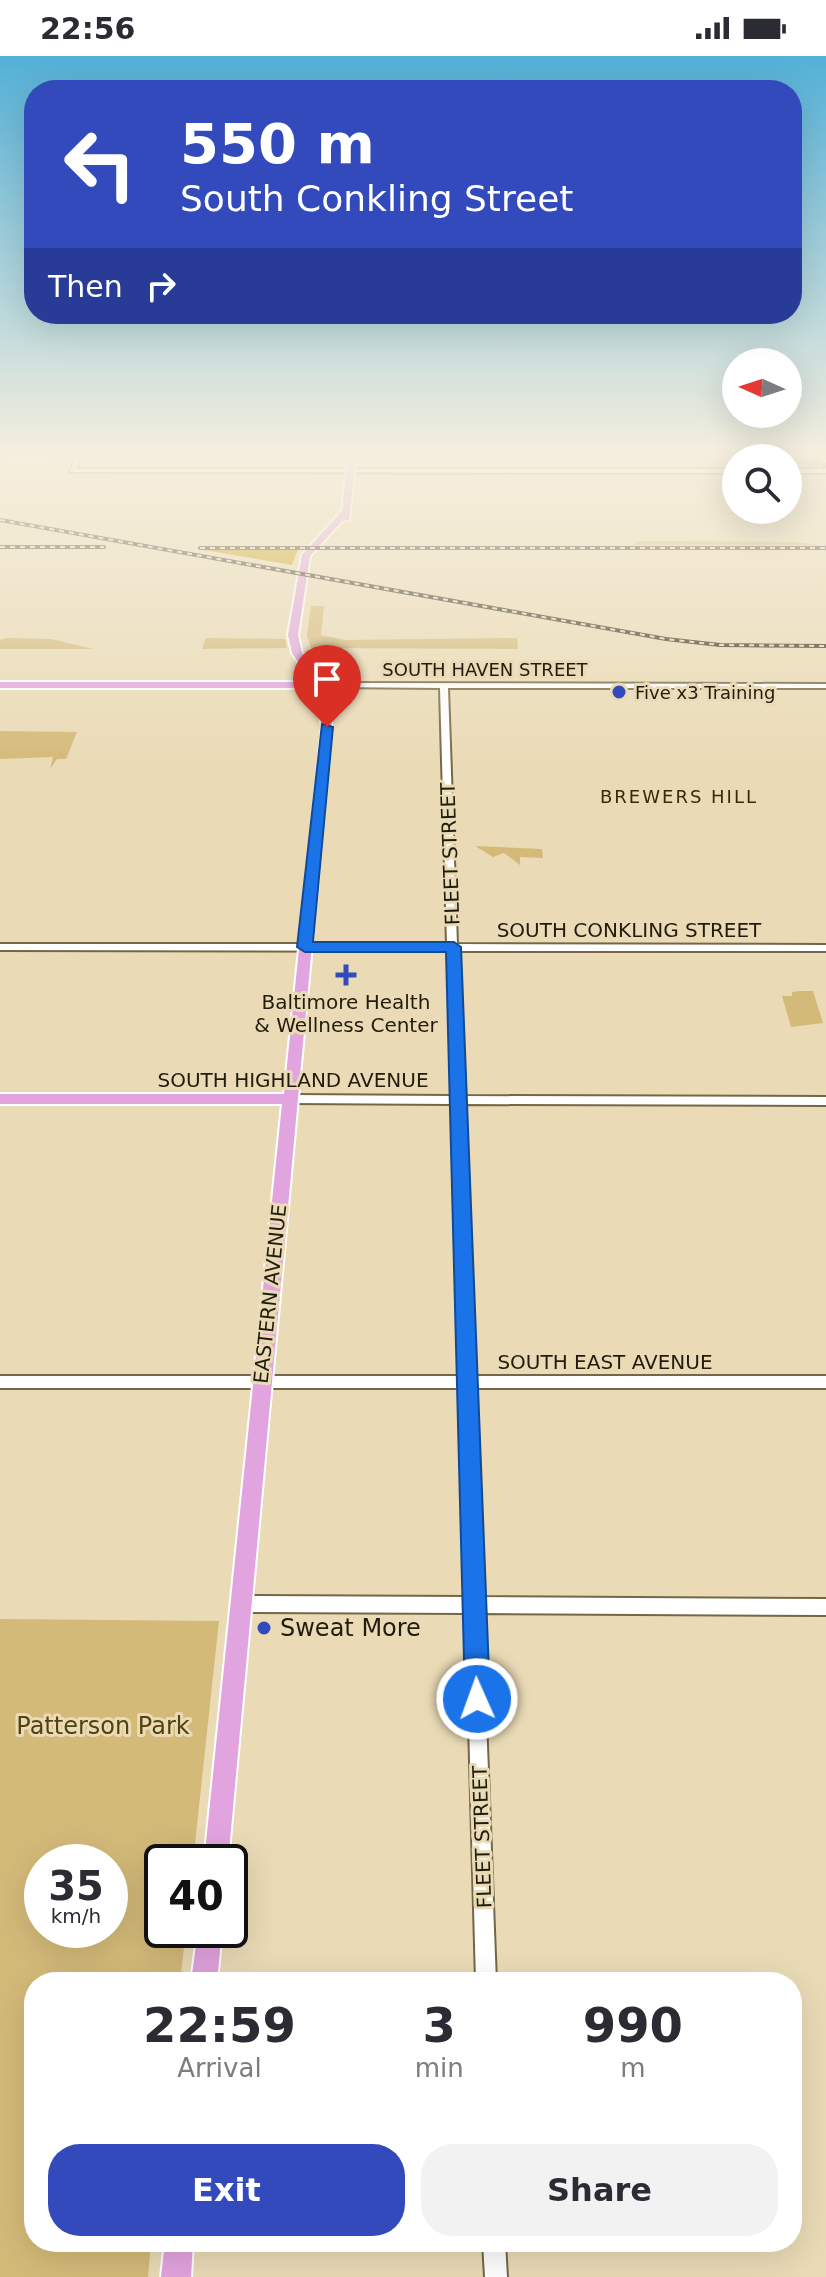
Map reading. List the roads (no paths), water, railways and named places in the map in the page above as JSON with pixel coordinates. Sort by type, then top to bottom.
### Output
[{"type":"main road","points":[[305,560],[293,643],[324,685]]},
{"type":"main road","points":[[311,560],[301,631],[306,652],[324,685]]},
{"type":"main road","name":"SOUTH HAVEN STREET","points":[[0,685],[324,685]]},
{"type":"main road","name":"EASTERN AVENUE","points":[[218,1844],[327,727],[332,703],[324,685]]},
{"type":"main road","name":"SOUTH HIGHLAND AVENUE","points":[[0,1099],[290,1099]]},
{"type":"main road","points":[[205,1972],[208,1948]]},
{"type":"main road","points":[[176,2277],[178,2252]]},
{"type":"street","name":"SOUTH HAVEN STREET","points":[[324,685],[826,686]]},
{"type":"street","name":"FLEET STREET","points":[[444,685],[486,1972]]},
{"type":"street","name":"SOUTH CONKLING STREET","points":[[0,947],[826,948]]},
{"type":"street","name":"SOUTH HIGHLAND AVENUE","points":[[290,1099],[826,1101]]},
{"type":"street","name":"SOUTH EAST AVENUE","points":[[0,1382],[826,1382]]},
{"type":"street","points":[[242,1604],[826,1607]]},
{"type":"street","points":[[495,2252],[496,2277]]},
{"type":"railway","points":[[222,560],[666,639],[720,645],[826,646]]},
{"type":"place","name":"Five x3 Training","points":[[619,692]]},
{"type":"place","name":"Baltimore Health & Wellness Center","points":[[346,975]]},
{"type":"place","name":"Sweat More","points":[[264,1628]]},
{"type":"district","name":"BREWERS HILL","points":[[679,796]]},
{"type":"park label","name":"Patterson Park","points":[[103,1726]]}]
